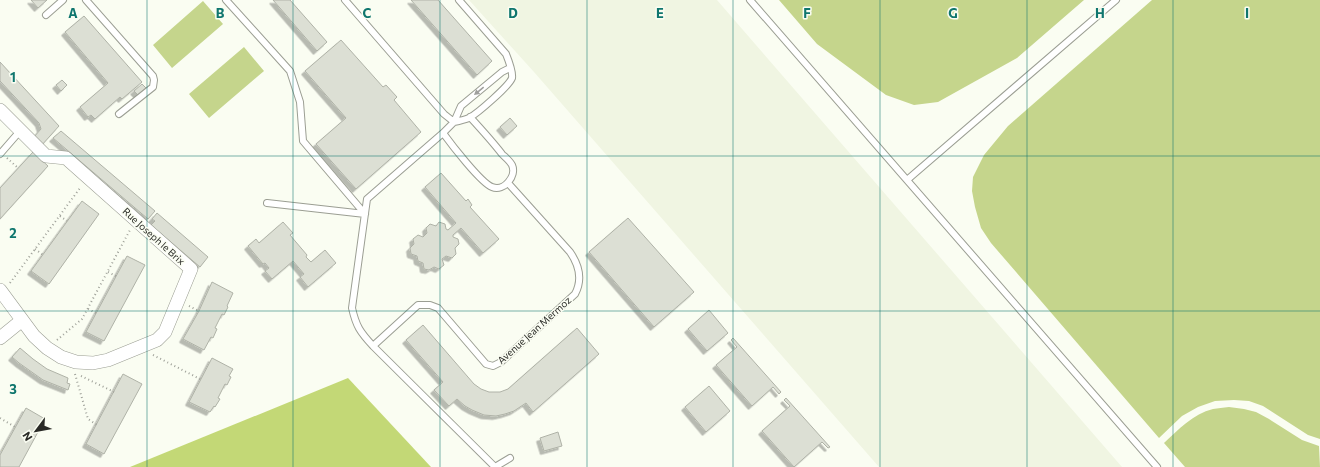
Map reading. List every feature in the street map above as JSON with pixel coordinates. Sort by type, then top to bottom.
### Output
[{"type":"street","name":"Rue Joseph le Brix","points":[[0,110],[46,156],[66,158],[191,269],[165,332],[157,340],[108,360],[92,363],[76,362],[61,357],[47,348],[34,336],[1,292]]},
{"type":"street","points":[[0,338],[22,321]]},
{"type":"lane","points":[[46,15],[63,0]]},
{"type":"lane","points":[[86,0],[153,76],[153,87],[119,114]]},
{"type":"lane","points":[[226,0],[290,72],[300,102],[303,141],[365,214]]},
{"type":"lane","points":[[345,0],[444,114],[454,122]]},
{"type":"lane","points":[[454,122],[470,117],[508,85],[512,76],[510,62],[506,54],[459,0]]},
{"type":"lane","points":[[750,0],[1157,467]]},
{"type":"lane","points":[[907,180],[1116,0]]},
{"type":"lane","points":[[510,68],[502,72],[461,106],[454,122],[443,133],[367,199],[352,308],[355,322],[362,334],[495,467],[510,458]]},
{"type":"lane","points":[[443,133],[480,177],[492,188],[499,188],[508,182],[513,175],[512,166],[470,117]]},
{"type":"lane","points":[[1,153],[20,131]]},
{"type":"lane","name":"Avenue Jean Mermoz","points":[[373,346],[418,305],[430,305],[438,308],[486,364],[493,366],[501,362],[574,294],[579,287],[580,275],[577,262],[570,252],[508,182]]},
{"type":"lane","points":[[267,203],[365,214]]},
{"type":"path","points":[[1,153],[18,168]]},
{"type":"path","points":[[1,292],[88,178]]},
{"type":"path","points":[[60,216],[67,221]]},
{"type":"path","points":[[47,348],[82,319],[135,220]]},
{"type":"path","points":[[35,249],[43,255]]},
{"type":"path","points":[[108,271],[116,276]]},
{"type":"path","points":[[88,309],[96,313]]},
{"type":"path","points":[[147,345],[153,355],[202,380]]},
{"type":"path","points":[[97,424],[88,419],[75,373],[114,392]]},
{"type":"path","points":[[0,418],[15,427]]},
{"type":"shaded area","points":[[469,0],[717,0],[1122,467],[879,467],[534,72]]},
{"type":"green space","points":[[779,0],[1084,0],[1017,58],[938,102],[914,105],[886,95],[817,44]]},
{"type":"green space","points":[[1152,0],[1320,0],[1320,439],[1308,435],[1263,406],[1249,401],[1234,400],[1215,401],[1198,407],[1182,416],[1159,438],[991,243],[981,228],[972,191],[973,177],[984,155],[1008,126]]},
{"type":"green space","points":[[203,1],[223,24],[172,68],[153,45]]},
{"type":"green space","points":[[244,47],[264,71],[209,118],[189,94]]},
{"type":"green space","points":[[348,378],[431,467],[130,467]]},
{"type":"green space","points":[[1229,407],[1256,412],[1302,440],[1319,446],[1320,467],[1185,467],[1164,443],[1186,423],[1206,411]]},
{"type":"building","points":[[31,0],[47,0],[38,8]]},
{"type":"building","points":[[273,0],[290,0],[327,42],[317,51]]},
{"type":"building","points":[[411,0],[438,0],[492,61],[477,75]]},
{"type":"building","points":[[84,16],[142,82],[122,99],[120,97],[95,119],[91,115],[88,117],[80,107],[108,83],[65,32]]},
{"type":"building","points":[[341,40],[383,87],[386,85],[397,97],[394,100],[421,132],[356,189],[316,144],[346,118],[305,71]]},
{"type":"building","points":[[0,62],[59,126],[41,146],[33,138],[41,129],[39,123],[0,81]]},
{"type":"building","points":[[62,80],[67,85],[61,91],[56,85]]},
{"type":"building","points":[[142,84],[146,88],[138,95],[134,91]]},
{"type":"building","points":[[510,118],[517,126],[507,135],[500,127]]},
{"type":"building","points":[[61,131],[155,211],[148,219],[53,138]]},
{"type":"building","points":[[33,152],[48,166],[0,219],[0,188]]},
{"type":"building","points":[[441,173],[466,201],[468,199],[472,205],[470,207],[499,239],[483,253],[461,228],[453,235],[453,237],[458,239],[459,244],[455,248],[456,254],[452,258],[446,256],[442,259],[444,265],[439,269],[434,267],[429,270],[424,269],[423,263],[418,261],[417,256],[411,254],[410,248],[414,244],[413,239],[418,235],[423,237],[427,233],[426,228],[430,224],[436,226],[439,222],[445,224],[446,229],[448,230],[456,223],[425,187]]},
{"type":"building","points":[[82,201],[99,214],[49,284],[31,271]]},
{"type":"building","points":[[157,213],[208,257],[200,267],[151,225],[155,221],[152,219]]},
{"type":"building","points":[[628,218],[694,292],[654,327],[589,252]]},
{"type":"building","points":[[283,222],[293,233],[290,235],[311,262],[325,250],[336,263],[308,287],[300,277],[304,274],[293,261],[272,279],[265,271],[269,268],[265,263],[263,264],[248,246],[256,239],[259,243]]},
{"type":"building","points":[[127,256],[145,265],[104,341],[86,332]]},
{"type":"building","points":[[212,282],[233,293],[224,315],[222,314],[215,328],[217,329],[213,338],[211,337],[204,350],[183,339],[199,311]]},
{"type":"building","points":[[709,310],[728,333],[707,351],[688,329]]},
{"type":"building","points":[[423,325],[474,384],[489,392],[500,392],[508,389],[577,328],[599,354],[533,412],[526,403],[514,411],[505,414],[496,416],[484,415],[465,406],[457,399],[449,406],[434,390],[443,382],[406,340]]},
{"type":"building","points":[[733,338],[781,392],[779,394],[773,387],[752,406],[716,365],[737,347],[731,340]]},
{"type":"building","points":[[20,348],[47,369],[68,378],[67,383],[70,384],[68,390],[43,380],[12,357]]},
{"type":"building","points":[[212,358],[233,369],[229,376],[231,377],[227,385],[225,384],[218,398],[220,399],[210,412],[189,402]]},
{"type":"building","points":[[123,374],[142,384],[104,454],[86,444]]},
{"type":"building","points":[[709,386],[730,411],[706,432],[685,407]]},
{"type":"building","points":[[786,398],[830,447],[828,448],[822,442],[794,467],[762,431],[790,406],[784,400]]},
{"type":"building","points":[[26,408],[45,419],[19,467],[0,467],[0,455]]},
{"type":"building","points":[[558,432],[562,446],[544,451],[540,438]]}]
